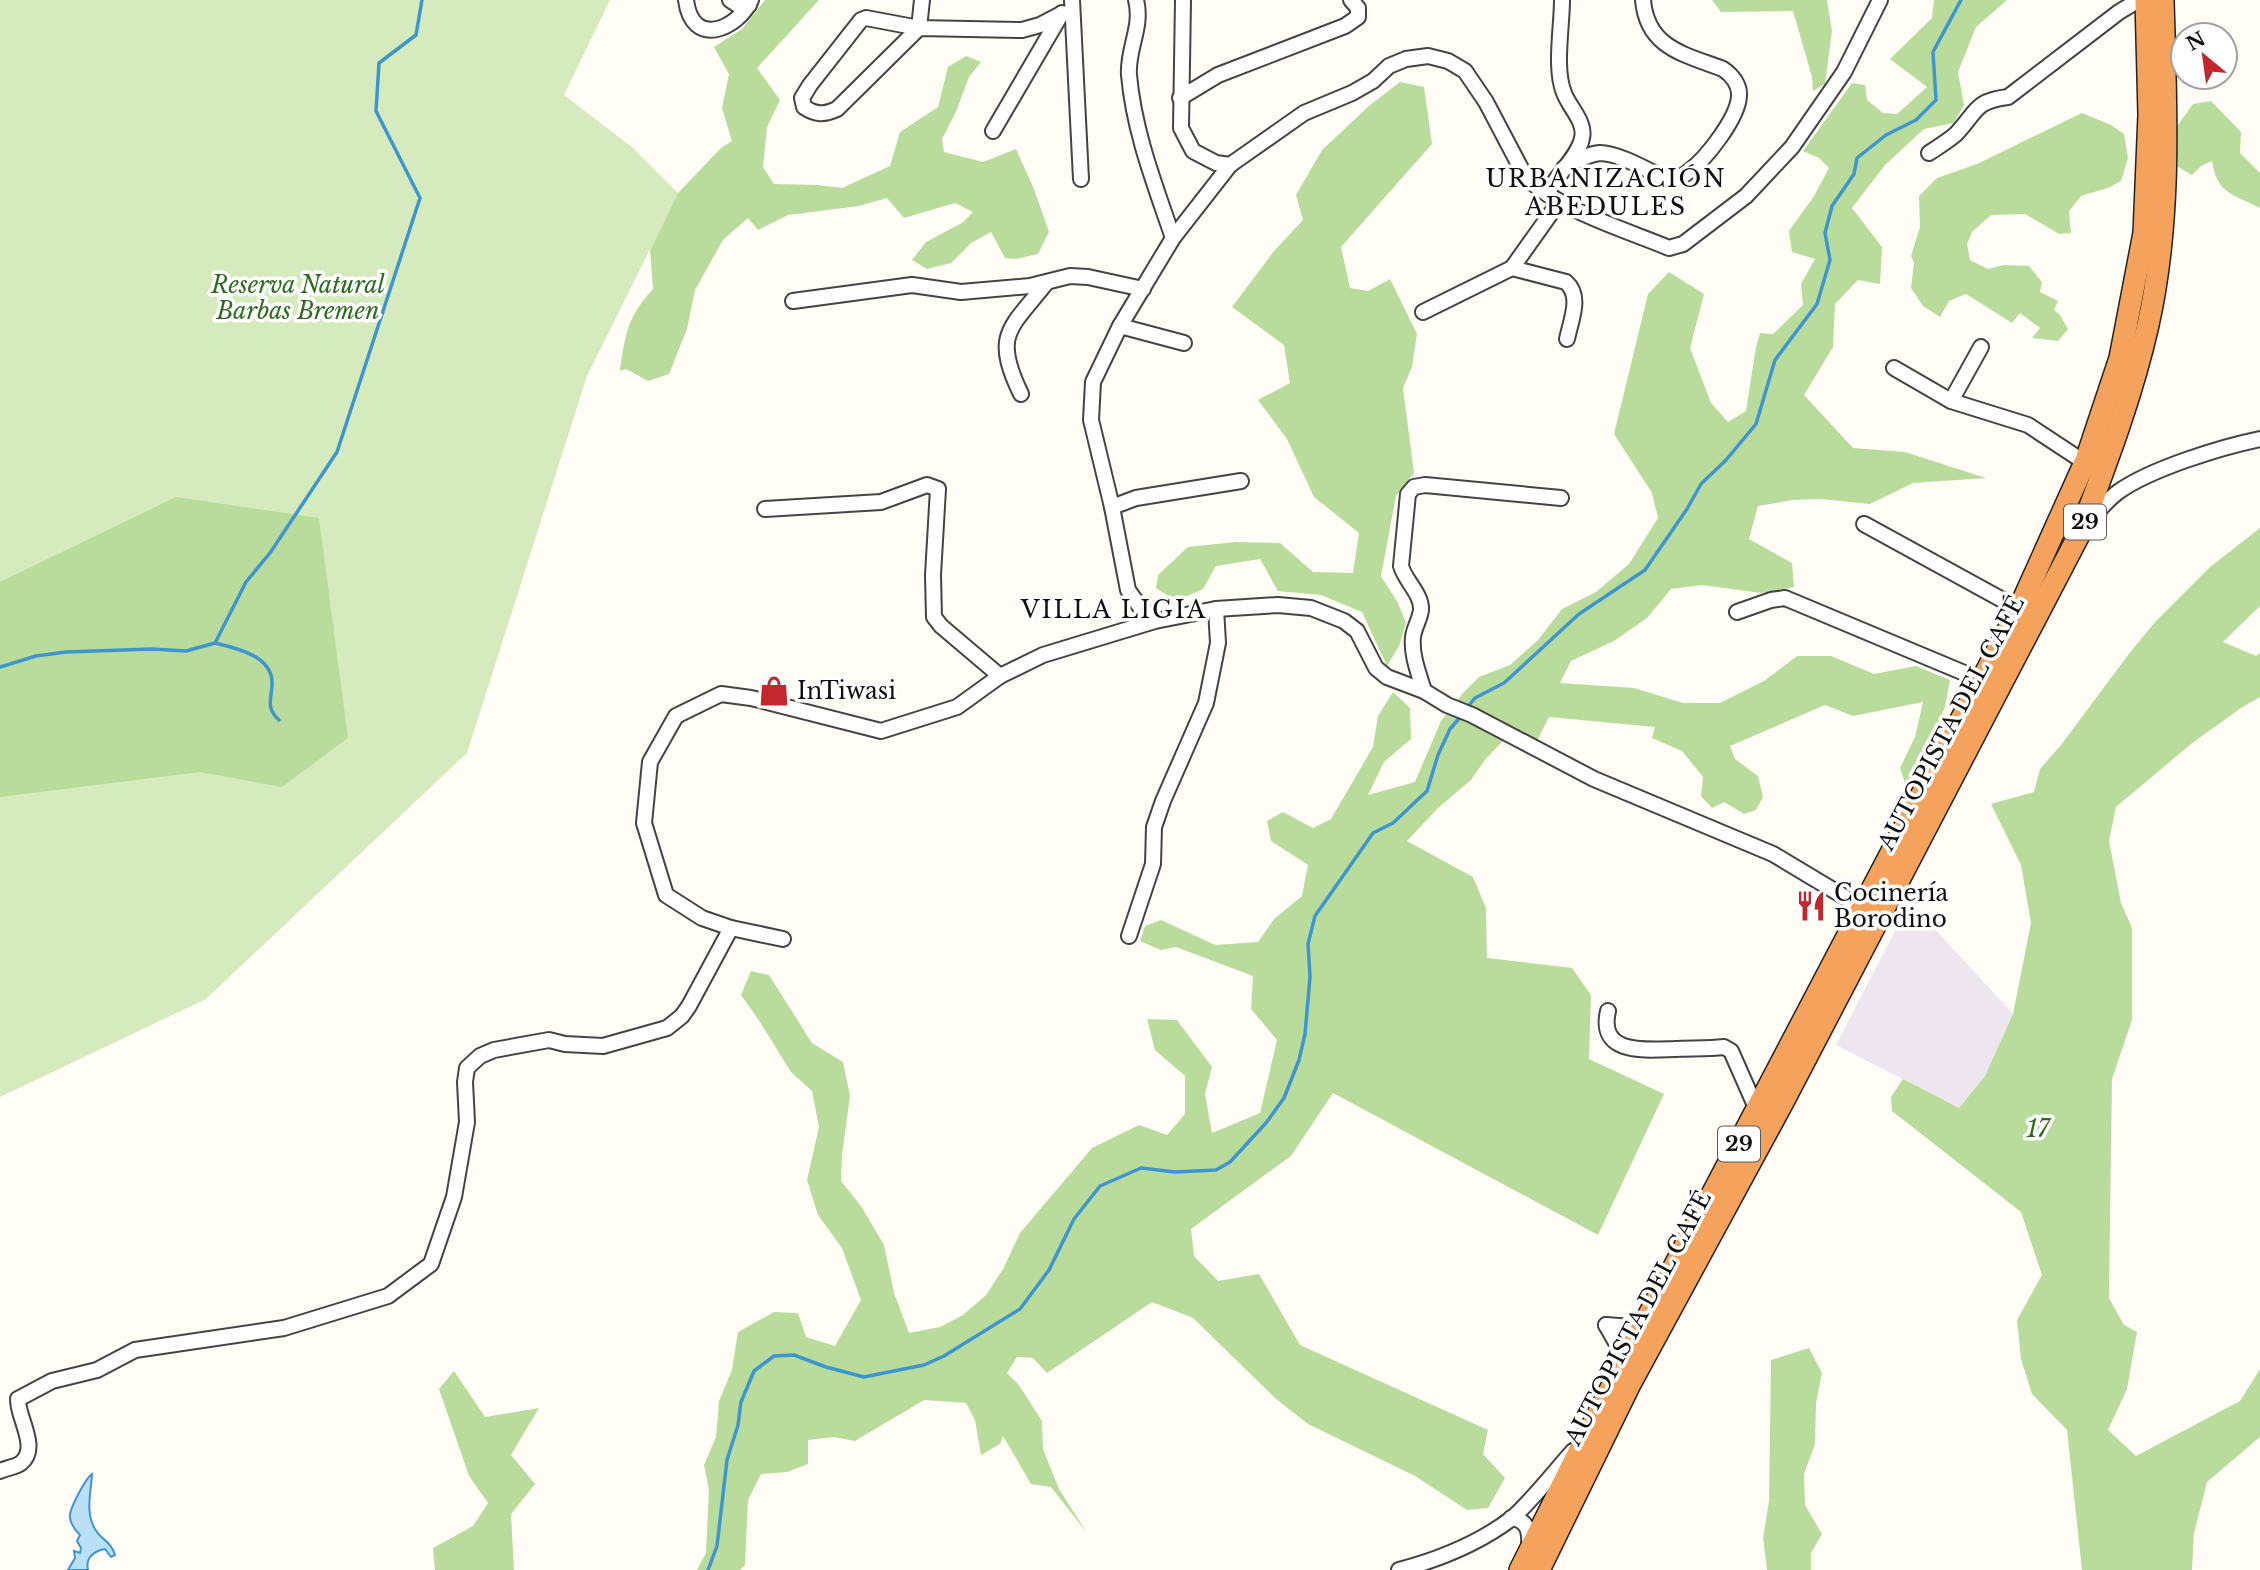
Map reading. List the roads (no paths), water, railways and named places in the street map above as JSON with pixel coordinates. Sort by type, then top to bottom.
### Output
[{"type":"highway","name":"AUTOPISTA DEL CAFÉ","points":[[1529,1564],[1585,1437],[2019,609],[2086,460],[2120,358],[2144,233],[2149,115],[2146,0]]},
{"type":"highway","name":"AUTOPISTA DEL CAFÉ","points":[[1529,1564],[1783,1102],[2080,533],[2117,435],[2148,323],[2163,222],[2166,112],[2163,0]]},
{"type":"street","points":[[686,0],[691,21],[699,29],[706,31],[726,25],[750,3]]},
{"type":"street","points":[[730,0],[739,6],[750,3]]},
{"type":"street","points":[[922,0],[919,28],[837,109],[827,114],[817,114],[804,107],[802,98],[810,85],[861,20],[866,18],[919,28],[1022,30],[1040,25],[1061,14]]},
{"type":"street","points":[[993,131],[1071,0]]},
{"type":"street","points":[[1071,0],[1082,179]]},
{"type":"street","points":[[1136,0],[1139,25],[1128,71],[1134,119],[1172,238]]},
{"type":"street","points":[[1183,0],[1181,128],[1193,151],[1216,163],[1230,165]]},
{"type":"street","points":[[1180,98],[1218,75],[1345,26],[1358,17],[1358,8],[1351,0]]},
{"type":"street","points":[[1423,312],[1512,268],[1553,198],[1564,167],[1582,140],[1583,129],[1563,93],[1559,72],[1562,0]]},
{"type":"street","points":[[1564,167],[1587,156],[1601,153],[1614,155],[1668,180],[1678,178],[1688,173],[1709,151],[1734,113],[1739,95],[1737,84],[1731,75],[1723,69],[1669,48],[1651,32],[1646,21],[1643,0]]},
{"type":"street","points":[[1155,621],[1140,607],[1128,590],[1091,420],[1093,382],[1120,326],[1172,238],[1230,165],[1304,113],[1352,93],[1373,81],[1389,66],[1406,59],[1428,56],[1448,61],[1465,71],[1486,102],[1525,176],[1534,186],[1553,198],[1669,248],[1683,244],[1746,197],[1792,147],[1844,72],[1880,0]]},
{"type":"street","points":[[1929,153],[1955,135],[1974,111],[1989,99],[2008,97],[2119,12],[2139,0]]},
{"type":"street","points":[[1512,268],[1566,282],[1573,288],[1575,300],[1567,338]]},
{"type":"street","points":[[793,301],[912,285],[961,292],[1048,282],[1070,276],[1088,277],[1143,289]]},
{"type":"street","points":[[1021,394],[1008,368],[1005,345],[1011,328],[1048,282]]},
{"type":"street","points":[[1120,326],[1184,343]]},
{"type":"street","points":[[1951,401],[1981,347]]},
{"type":"street","points":[[1894,368],[1951,401],[2017,419],[2078,458],[2086,460]]},
{"type":"street","points":[[2080,533],[2105,504],[2133,483],[2232,444],[2260,439]]},
{"type":"street","points":[[1112,507],[1136,498],[1241,481]]},
{"type":"street","points":[[765,509],[881,502],[927,485],[938,489],[933,575],[934,617],[940,626],[1000,676]]},
{"type":"street","points":[[1424,691],[1414,654],[1413,637],[1421,609],[1418,596],[1401,566],[1408,494],[1414,487],[1424,485],[1561,498]]},
{"type":"street","points":[[1864,524],[2019,609]]},
{"type":"street","points":[[1737,612],[1785,597],[1981,680]]},
{"type":"street","points":[[783,939],[731,928],[702,918],[666,895],[644,822],[650,762],[676,716],[721,694],[751,698],[881,731],[957,707],[1000,676],[1042,655],[1155,621],[1216,609],[1289,606],[1311,608],[1343,621],[1357,631],[1376,668],[1387,677],[1424,691],[1594,779],[1773,854],[1863,908]]},
{"type":"street","points":[[1129,936],[1153,864],[1154,827],[1206,703],[1218,643],[1216,609]]},
{"type":"street","points":[[0,1471],[21,1463],[29,1445],[18,1409],[19,1399],[52,1381],[97,1370],[135,1350],[284,1328],[388,1296],[432,1264],[454,1196],[467,1122],[467,1068],[480,1056],[494,1050],[549,1040],[565,1044],[603,1046],[667,1027],[682,1016],[689,1006],[731,928]]},
{"type":"street","points":[[1608,1011],[1605,1024],[1608,1032],[1618,1043],[1632,1050],[1724,1047],[1731,1051],[1757,1110]]},
{"type":"street","points":[[1621,1368],[1618,1346],[1606,1325],[1631,1327],[1646,1321]]},
{"type":"street","points":[[1399,1570],[1424,1563],[1472,1542],[1511,1518],[1585,1437]]},
{"type":"street","points":[[1511,1518],[1520,1519],[1530,1533],[1529,1564]]},
{"type":"water","points":[[92,1474],[90,1516],[97,1533],[115,1555],[111,1557],[105,1549],[101,1550],[89,1559],[88,1570],[68,1570],[75,1558],[74,1551],[80,1553],[81,1548],[77,1541],[80,1535],[71,1523],[70,1514],[79,1492]]},
{"type":"waterway","points":[[0,667],[36,656],[66,652],[152,649],[186,651],[215,643],[246,582],[270,553],[337,452],[420,198],[376,111],[379,63],[416,35],[422,0]]},
{"type":"waterway","points":[[1466,709],[1475,698],[1504,683],[1579,614],[1645,570],[1701,484],[1726,460],[1756,424],[1775,360],[1817,304],[1830,260],[1825,233],[1832,206],[1854,174],[1857,158],[1886,135],[1916,120],[1936,100],[1933,52],[1961,0]]},
{"type":"waterway","points":[[215,643],[252,655],[267,667],[272,685],[271,708],[279,720]]},
{"type":"waterway","points":[[708,1570],[717,1546],[727,1460],[738,1425],[741,1402],[754,1371],[774,1356],[794,1355],[864,1377],[924,1365],[944,1356],[1020,1309],[1049,1270],[1074,1219],[1100,1186],[1141,1168],[1175,1172],[1216,1170],[1230,1162],[1266,1123],[1284,1098],[1299,1060],[1305,1034],[1310,977],[1308,944],[1315,916],[1373,833],[1393,823],[1427,791],[1438,755],[1450,729],[1462,715]]},
{"type":"place","name":"InTiwasi","points":[[774,691]]},
{"type":"place","name":"Cocinería Borodino","points":[[1811,906]]},
{"type":"district","name":"URBANIZACIÓN ABEDULES","points":[[1606,192]]},
{"type":"district","name":"VILLA LIGIA","points":[[1114,609]]},
{"type":"park label","name":"Reserva Natural Barbas Bremen","points":[[298,298]]},
{"type":"park label","name":"17","points":[[2038,1129]]}]
